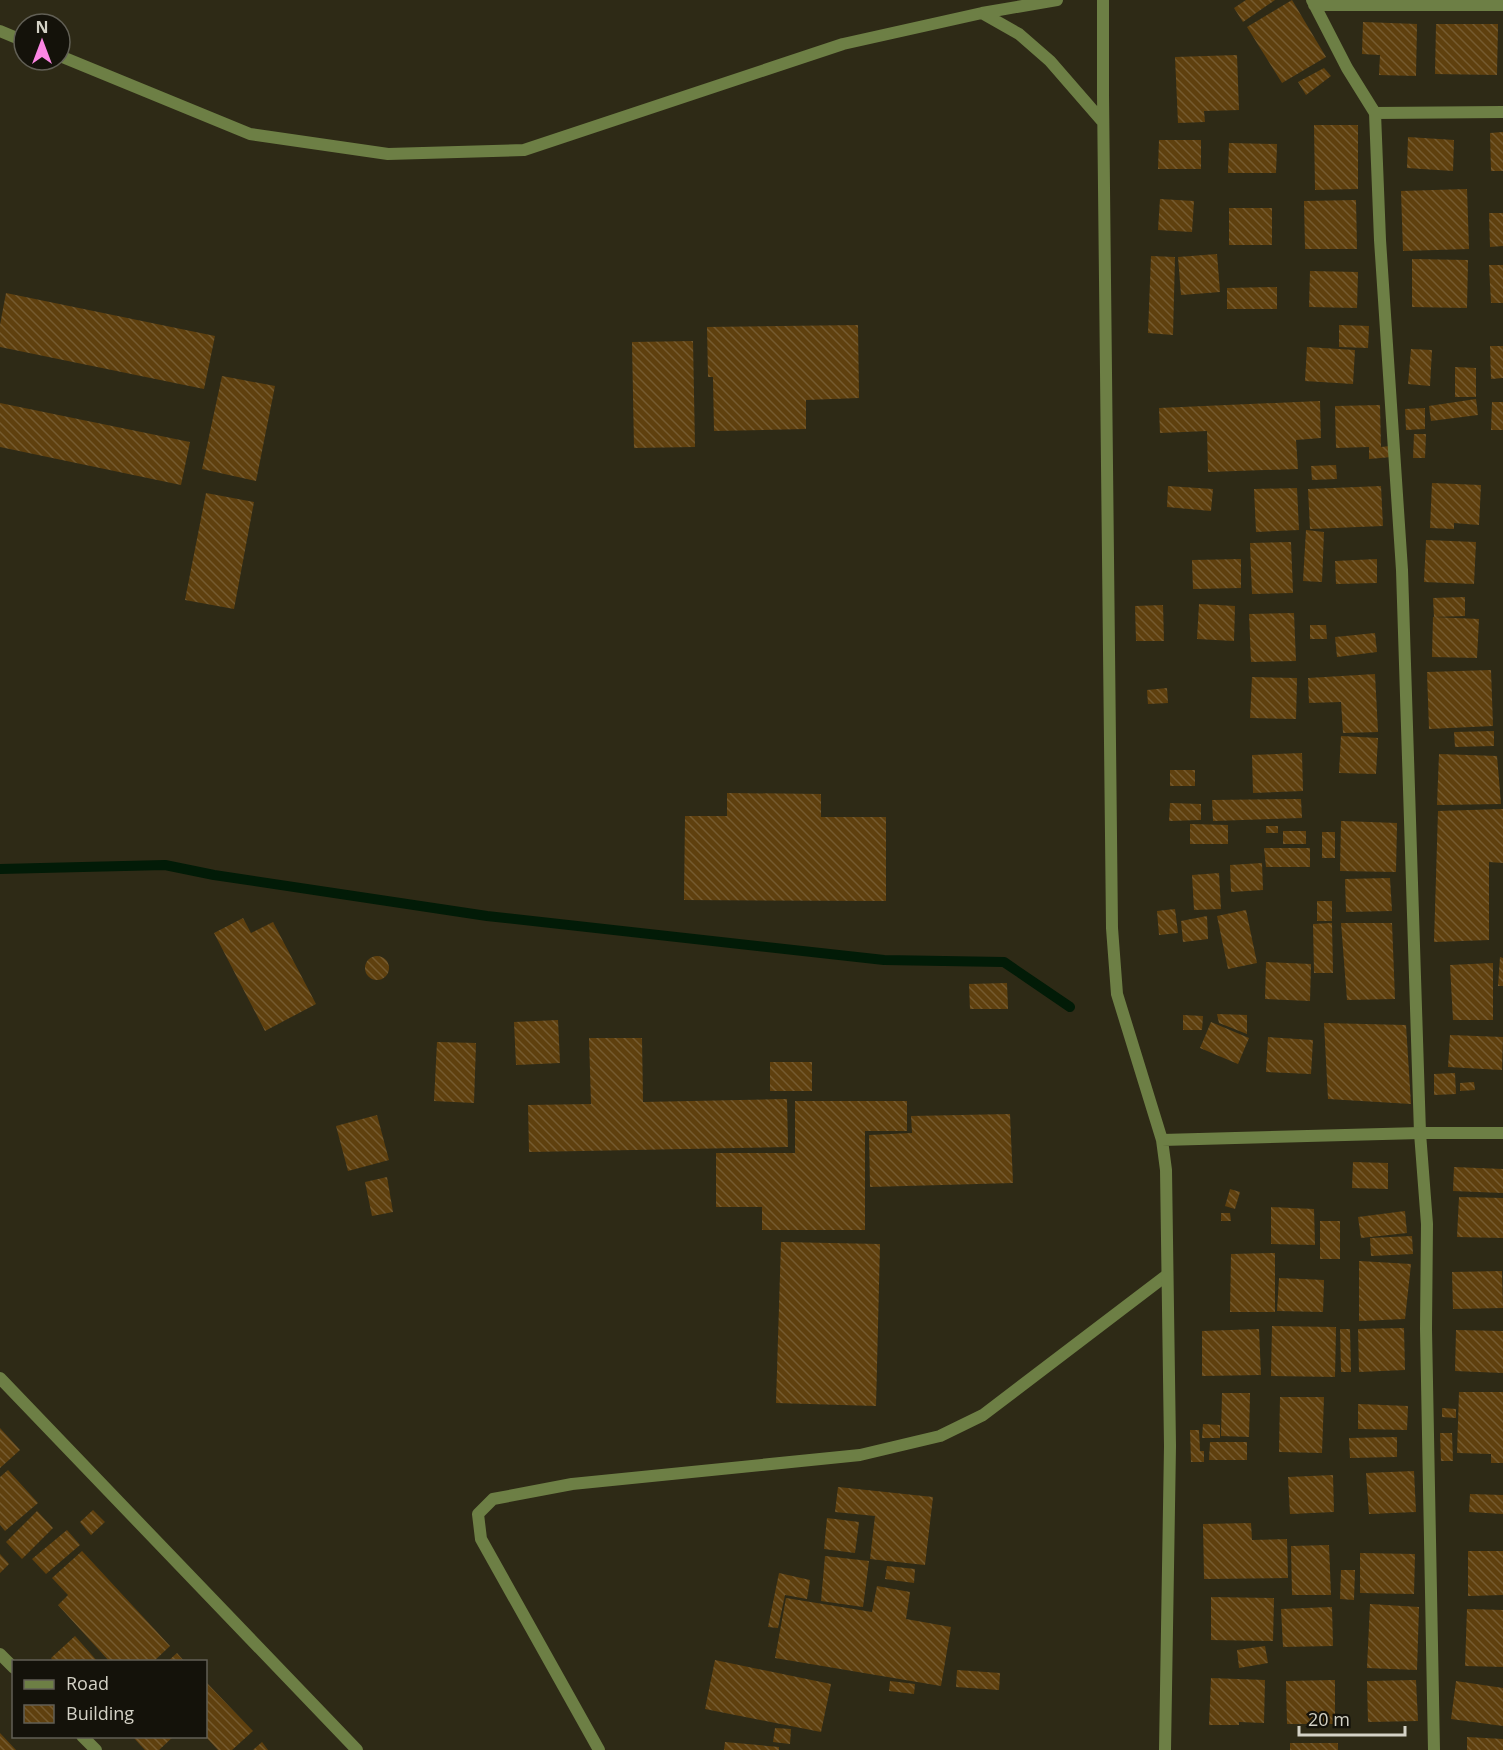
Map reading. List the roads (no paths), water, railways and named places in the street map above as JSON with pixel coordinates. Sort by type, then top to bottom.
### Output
[{"type":"street","points":[[72,61],[250,134],[388,154],[524,150],[843,44],[982,13],[1057,0]]},
{"type":"street","points":[[1103,0],[1112,928],[1117,994],[1162,1140],[1166,1170],[1170,1446],[1165,1750]]},
{"type":"street","points":[[1434,1750],[1426,1329],[1427,1224],[1420,1133],[1402,570],[1383,287],[1375,113],[1347,68],[1313,2],[1503,5]]},
{"type":"street","points":[[982,13],[1019,34],[1050,61],[1103,122]]},
{"type":"street","points":[[1375,113],[1503,112]]},
{"type":"street","points":[[1162,1140],[1503,1133]]},
{"type":"street","points":[[594,1748],[481,1539],[478,1514],[493,1500],[572,1484],[860,1455],[940,1436],[983,1415],[1167,1275]]},
{"type":"street","points":[[0,1378],[357,1750]]},
{"type":"street","points":[[0,1654],[12,1666]]},
{"type":"street","points":[[83,1738],[96,1750]]},
{"type":"waterway","points":[[0,869],[165,865],[214,875],[487,916],[884,960],[1004,962],[1070,1007]]}]
